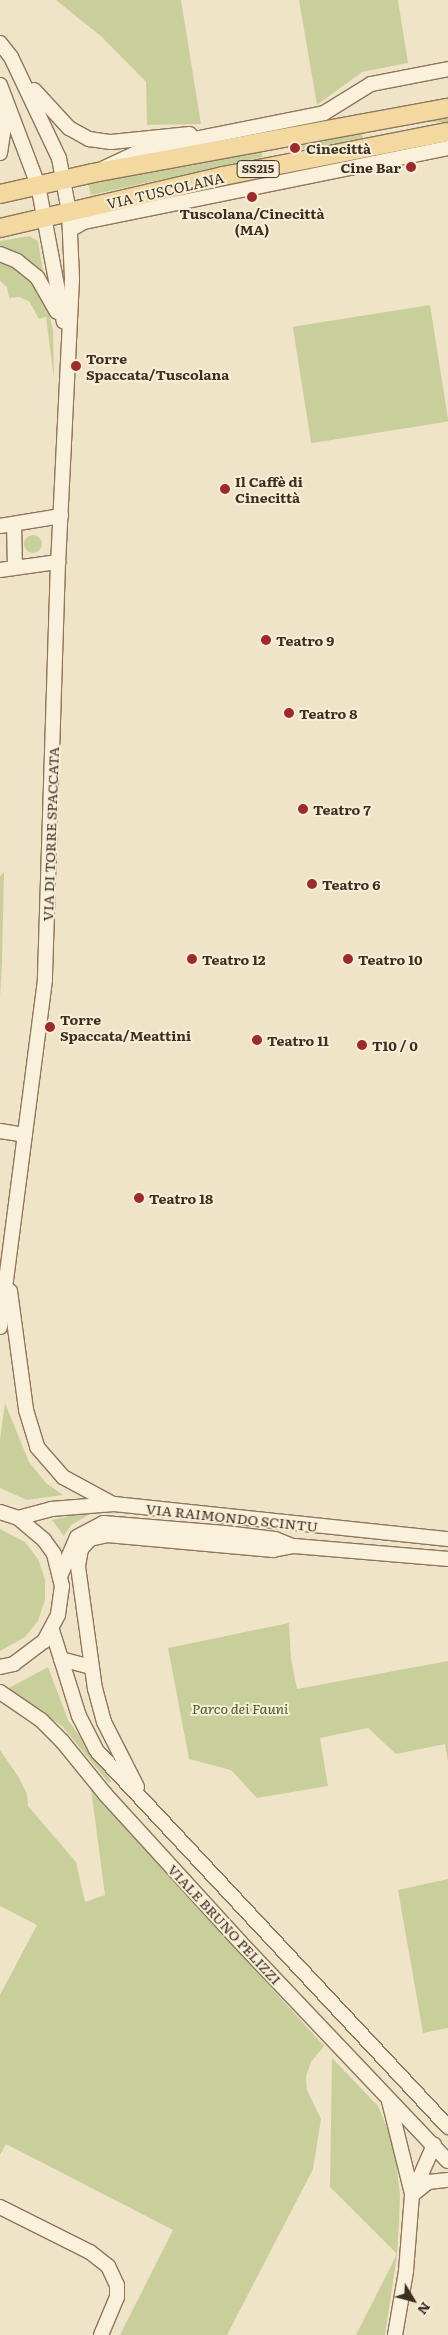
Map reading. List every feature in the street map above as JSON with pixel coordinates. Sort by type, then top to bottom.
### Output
[{"type":"main road","name":"VIA TUSCOLANA","points":[[0,194],[93,173],[448,108]]},
{"type":"main road","name":"VIA TUSCOLANA","points":[[0,228],[223,176],[448,132]]},
{"type":"street","points":[[0,43],[42,101],[80,135],[106,142],[169,134],[203,136]]},
{"type":"street","name":"VIA DI TORRE SPACCATA","points":[[0,1327],[45,980],[58,562],[67,339],[72,279],[69,212],[56,148],[11,57]]},
{"type":"street","name":"VIA TUSCOLANA","points":[[93,173],[134,154],[203,136],[324,113],[372,84],[448,69]]},
{"type":"street","name":"VIA DI TORRE SPACCATA","points":[[0,85],[38,185],[67,339]]},
{"type":"street","points":[[0,153],[4,141],[7,102]]},
{"type":"street","name":"VIA TUSCOLANA","points":[[70,230],[91,221],[448,148]]},
{"type":"street","points":[[69,212],[91,221]]},
{"type":"street","points":[[0,254],[24,266],[40,281],[67,339]]},
{"type":"street","points":[[15,567],[7,525],[61,516]]},
{"type":"street","points":[[0,570],[58,562]]},
{"type":"street","points":[[0,1131],[26,1135]]},
{"type":"street","points":[[7,1270],[26,1410],[37,1447],[63,1477],[114,1504]]},
{"type":"street","name":"VIA RAIMONDO SCINTU","points":[[18,1518],[51,1509],[114,1504],[448,1539]]},
{"type":"street","points":[[0,1667],[14,1664],[34,1651],[52,1630],[61,1602],[60,1574],[44,1540],[18,1518],[1,1511]]},
{"type":"street","name":"VIA RAIMONDO SCINTU","points":[[60,1574],[77,1537],[103,1523],[225,1533],[274,1540],[294,1546],[448,1560]]},
{"type":"street","name":"VIA RAIMONDO SCINTU","points":[[146,1803],[104,1722],[91,1667],[78,1561],[80,1549],[90,1539],[107,1535],[273,1550],[294,1546]]},
{"type":"street","name":"VIALE BRUNO PELIZZI","points":[[52,1630],[60,1659],[87,1735],[122,1778],[448,2127]]},
{"type":"street","points":[[60,1659],[91,1667]]},
{"type":"street","name":"VIALE BRUNO PELIZZI","points":[[0,1692],[55,1733],[105,1794],[448,2161]]},
{"type":"street","points":[[105,1794],[122,1778]]},
{"type":"street","points":[[388,2098],[412,2195],[406,2271],[395,2335]]},
{"type":"street","points":[[408,2176],[434,2145],[448,2132]]},
{"type":"street","points":[[412,2195],[434,2145]]},
{"type":"street","points":[[412,2195],[428,2182],[448,2180]]},
{"type":"street","points":[[0,2207],[90,2252],[108,2266],[117,2285],[116,2298],[101,2335]]},
{"type":"green space","points":[[56,0],[181,0],[201,124],[147,125],[146,82],[103,38]]},
{"type":"green space","points":[[299,0],[398,0],[408,63],[362,72],[317,105]]},
{"type":"green space","points":[[371,117],[448,117],[448,122],[371,122]]},
{"type":"green space","points":[[362,133],[363,138],[289,152],[288,148]]},
{"type":"green space","points":[[261,151],[263,157],[91,195],[88,184]]},
{"type":"green space","points":[[29,236],[38,241],[43,272],[0,248],[0,241]]},
{"type":"green space","points":[[0,262],[24,273],[35,285],[48,309],[53,330],[54,379],[46,317],[39,319],[29,301],[19,297],[9,298],[7,287],[0,281]]},
{"type":"green space","points":[[430,305],[448,422],[311,443],[293,327]]},
{"type":"green space","points":[[29,535],[37,535],[42,540],[40,551],[29,553],[24,548],[24,540]]},
{"type":"green space","points":[[4,872],[2,963],[0,997],[0,876]]},
{"type":"green space","points":[[5,1403],[29,1462],[46,1483],[63,1495],[27,1500],[0,1488],[0,1439]]},
{"type":"green space","points":[[94,1512],[71,1525],[64,1536],[52,1520]]},
{"type":"green space","points":[[0,1529],[25,1542],[38,1559],[45,1579],[45,1600],[38,1621],[25,1637],[0,1651]]},
{"type":"green space","name":"Parco dei Fauni","points":[[289,1623],[291,1659],[297,1689],[448,1661],[448,1762],[445,1744],[396,1754],[368,1728],[320,1738],[328,1786],[257,1798],[231,1770],[189,1759],[168,1648]]},
{"type":"green space","points":[[48,1667],[68,1720],[112,1782],[108,1782],[62,1726],[7,1689]]},
{"type":"green space","points":[[0,1750],[18,1776],[27,1794],[28,1806],[76,1862],[85,1902],[105,1895],[91,1789],[324,2046],[311,2062],[306,2077],[307,2090],[321,2119],[313,2169],[227,2335],[120,2335],[173,2230],[6,2144],[0,2155],[0,1995],[37,1925],[0,1906]]},
{"type":"green space","points":[[448,1879],[448,2028],[423,2033],[398,1890]]},
{"type":"green space","points":[[332,2058],[378,2106],[394,2145],[400,2195],[399,2223],[397,2255],[385,2335],[356,2335],[397,2254],[330,2187]]},
{"type":"place","name":"Cinecittà","points":[[295,148]]},
{"type":"place","name":"Cine Bar","points":[[411,167]]},
{"type":"place","name":"Tuscolana/Cinecittà (MA)","points":[[252,197]]},
{"type":"place","name":"Torre Spaccata/Tuscolana","points":[[76,366]]},
{"type":"place","name":"Il Caffè di Cinecittà","points":[[225,489]]},
{"type":"place","name":"Teatro 9","points":[[266,640]]},
{"type":"place","name":"Teatro 8","points":[[289,713]]},
{"type":"place","name":"Teatro 7","points":[[303,809]]},
{"type":"place","name":"Teatro 6","points":[[312,884]]},
{"type":"place","name":"Teatro 12","points":[[192,959]]},
{"type":"place","name":"Teatro 10","points":[[348,959]]},
{"type":"place","name":"Torre Spaccata/Meattini","points":[[50,1027]]},
{"type":"place","name":"Teatro 11","points":[[257,1040]]},
{"type":"place","name":"T10 / 0","points":[[362,1045]]},
{"type":"place","name":"Teatro 18","points":[[139,1198]]}]
